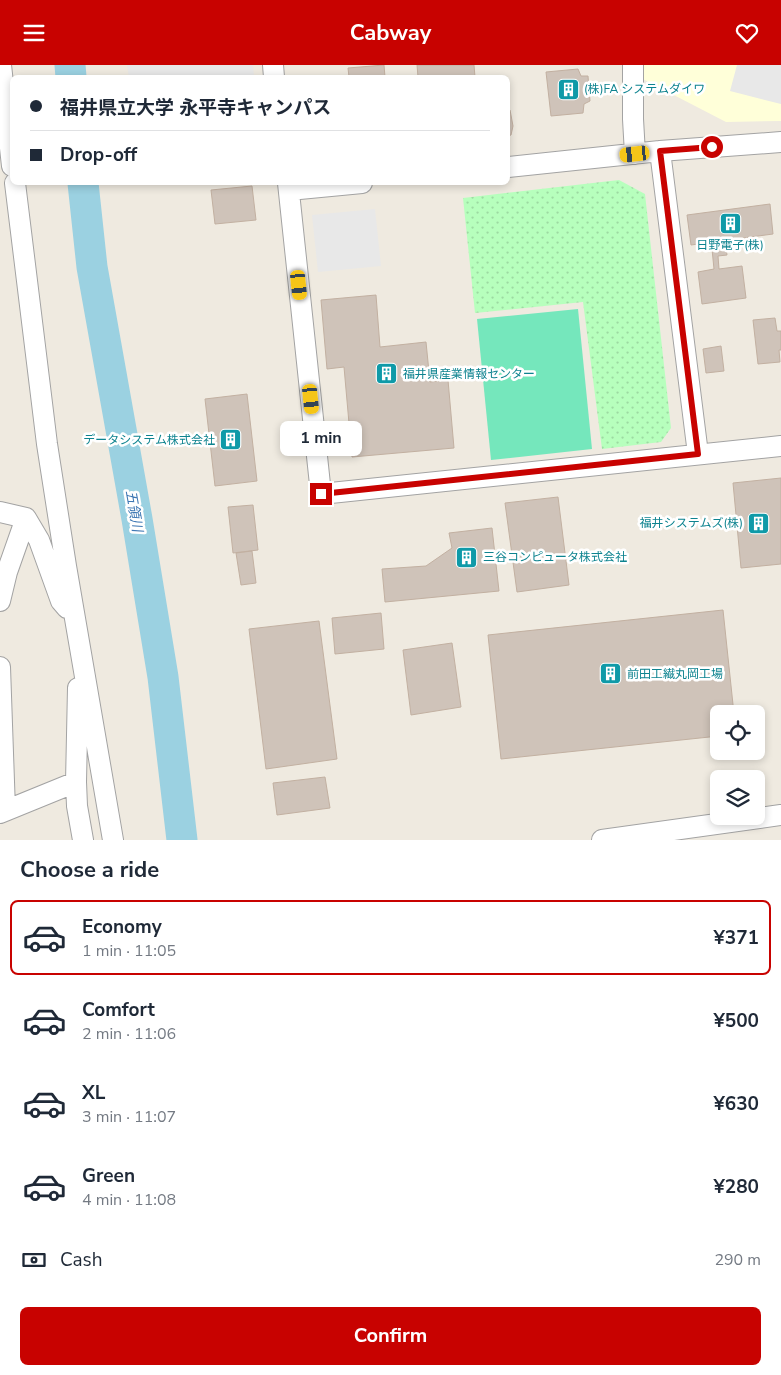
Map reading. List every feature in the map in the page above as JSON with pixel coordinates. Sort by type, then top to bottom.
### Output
[{"type":"street","points":[[1,65],[10,148]]},
{"type":"street","points":[[632,65],[635,154]]},
{"type":"street","points":[[510,167],[660,151],[781,142]]},
{"type":"street","points":[[660,151],[698,454]]},
{"type":"street","points":[[14,185],[47,444],[81,656],[114,840]]},
{"type":"street","points":[[313,185],[288,186],[321,494],[781,446]]},
{"type":"street","points":[[0,512],[26,518],[39,540],[61,601],[75,619]]},
{"type":"street","points":[[0,601],[7,572],[26,518]]},
{"type":"street","points":[[81,656],[78,683],[76,782],[77,806],[83,840]]},
{"type":"street","points":[[0,667],[2,811],[76,782]]},
{"type":"street","points":[[602,840],[781,815]]},
{"type":"shaded area","points":[[127,65],[253,65],[254,75],[129,75]]},
{"type":"shaded area","points":[[639,65],[781,65],[781,121],[726,122],[639,77]]},
{"type":"shaded area","points":[[737,65],[781,65],[781,104],[730,91]]},
{"type":"shaded area","points":[[375,209],[381,266],[318,272],[312,215]]},
{"type":"green space","points":[[619,180],[645,194],[671,428],[661,442],[602,449],[583,302],[475,313],[463,198]]},
{"type":"green space","points":[[578,309],[592,449],[491,460],[477,319]]},
{"type":"building","points":[[384,65],[385,75],[349,75],[348,68]]},
{"type":"building","points":[[417,65],[474,65],[475,75],[418,75]]},
{"type":"building","name":"(株)FA システムダイワ","points":[[578,69],[581,76],[588,76],[590,101],[584,104],[583,113],[551,116],[546,72]]},
{"type":"building","points":[[510,110],[513,126],[510,135]]},
{"type":"building","points":[[252,186],[256,220],[215,224],[211,190]]},
{"type":"building","name":"日野電子(株)","points":[[770,204],[773,234],[691,245],[687,215]]},
{"type":"building","points":[[726,248],[727,255],[718,256],[719,269],[742,266],[746,298],[702,304],[698,272],[714,269],[712,249]]},
{"type":"building","name":"福井県産業情報センター","points":[[376,295],[380,347],[426,342],[430,382],[448,380],[454,448],[352,457],[344,367],[327,369],[321,300]]},
{"type":"building","points":[[775,318],[777,331],[781,331],[780,362],[758,364],[753,320]]},
{"type":"building","points":[[721,346],[724,371],[706,373],[703,349]]},
{"type":"building","name":"データシステム株式会社","points":[[247,394],[257,481],[215,486],[205,399]]},
{"type":"building","name":"福井システムズ(株)","points":[[781,478],[781,564],[741,568],[733,483]]},
{"type":"building","points":[[558,497],[569,585],[517,592],[505,503]]},
{"type":"building","points":[[253,505],[258,550],[233,553],[228,507]]},
{"type":"building","name":"三谷コンピュータ株式会社","points":[[492,528],[499,591],[385,602],[382,569],[426,566],[452,548],[449,533]]},
{"type":"building","points":[[252,551],[256,583],[241,585],[236,553]]},
{"type":"building","name":"前田工繊丸岡工場","points":[[723,610],[733,705],[710,705],[710,737],[501,759],[488,635]]},
{"type":"building","points":[[381,613],[384,649],[335,654],[332,618]]},
{"type":"building","points":[[319,621],[337,759],[266,769],[249,629]]},
{"type":"building","points":[[452,643],[461,707],[411,715],[403,650]]},
{"type":"building","points":[[325,777],[330,808],[277,815],[273,783]]},
{"type":"waterway","name":"五領川","points":[[70,65],[71,75]]},
{"type":"waterway","name":"五領川","points":[[83,185],[92,267],[163,677],[182,840]]},
{"type":"place","name":"(株)FA システムダイワ","points":[[568,89]]},
{"type":"place","name":"日野電子(株)","points":[[730,224]]},
{"type":"place","name":"福井県産業情報センター","points":[[387,374]]},
{"type":"place","name":"データシステム株式会社","points":[[231,440]]},
{"type":"place","name":"福井システムズ(株)","points":[[759,523]]},
{"type":"place","name":"三谷コンピュータ株式会社","points":[[467,557]]},
{"type":"place","name":"前田工繊丸岡工場","points":[[611,674]]},
{"type":"route","points":[[321,494],[698,454],[660,151],[712,147]]}]
